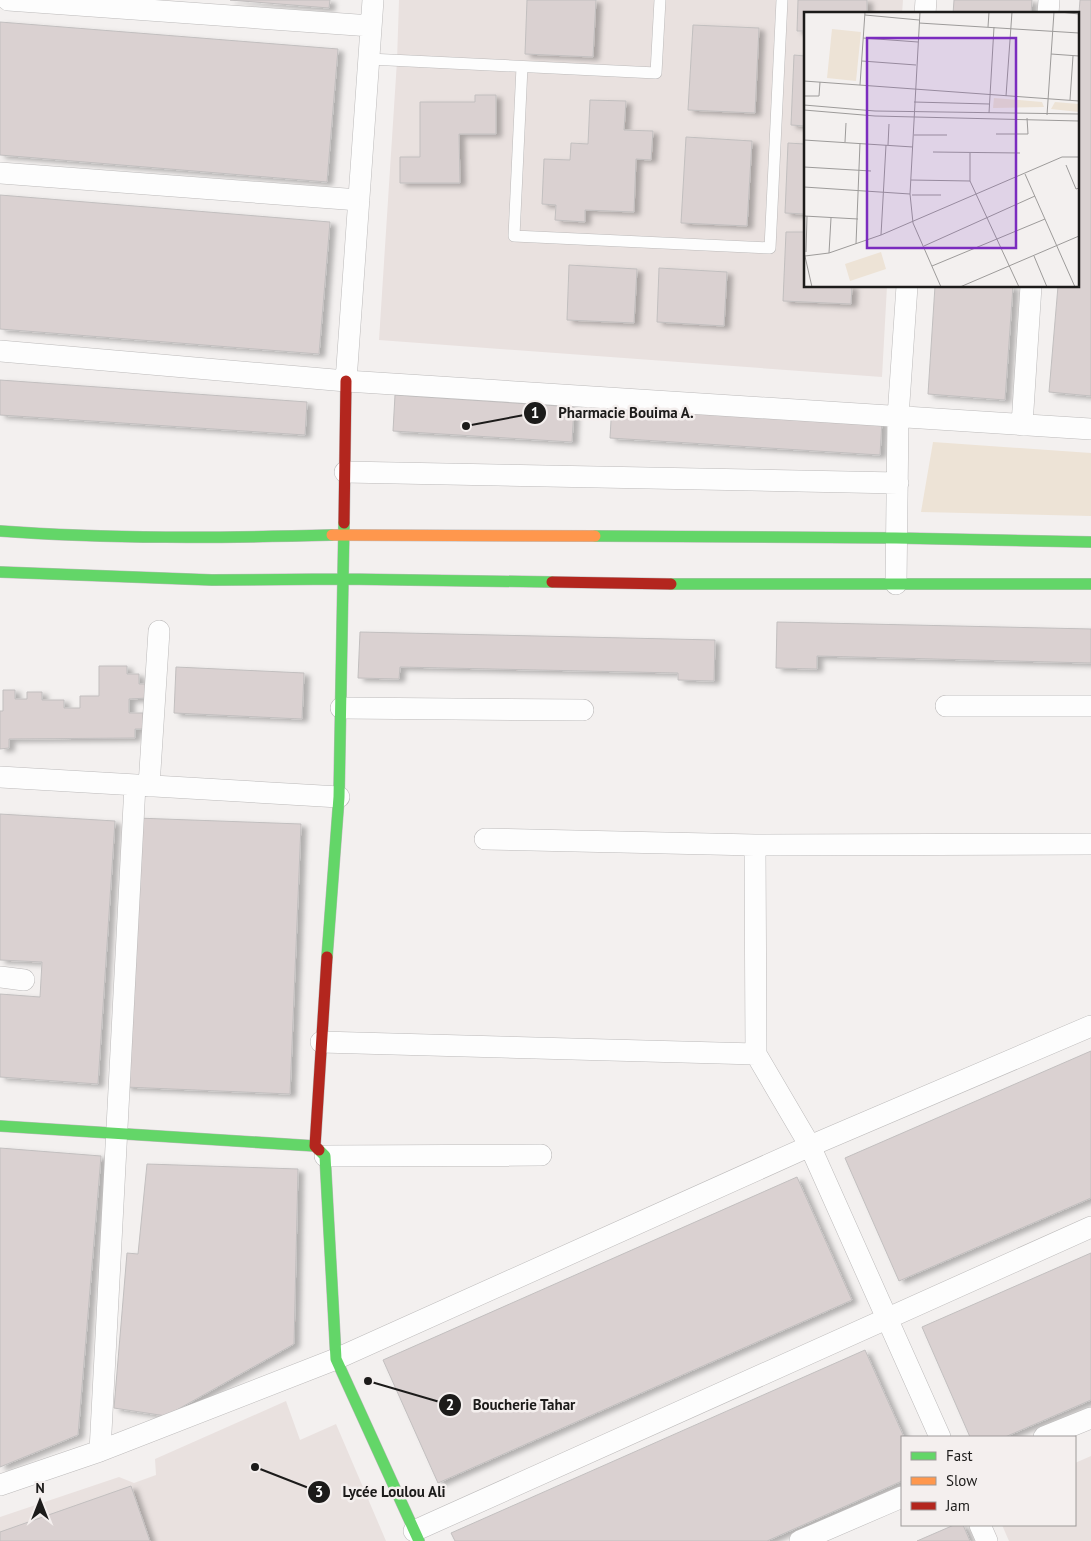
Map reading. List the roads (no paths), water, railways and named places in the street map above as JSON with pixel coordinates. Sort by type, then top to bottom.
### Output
[{"type":"street","points":[[8,0],[371,26]]},
{"type":"street","points":[[373,0],[346,381],[339,798],[321,1042],[320,1151],[336,1359],[416,1536],[888,1318],[1091,1227]]},
{"type":"street","points":[[0,173],[359,200]]},
{"type":"street","points":[[896,584],[898,417],[907,288]]},
{"type":"street","points":[[1022,425],[1030,288]]},
{"type":"street","points":[[0,351],[346,381],[1091,429]]},
{"type":"street","points":[[345,472],[898,483]]},
{"type":"street","points":[[0,531],[215,538],[344,535],[896,538],[1091,542]]},
{"type":"street","points":[[0,572],[212,580],[343,579],[699,584],[1091,584]]},
{"type":"street","points":[[100,1451],[116,1133],[142,785],[159,631]]},
{"type":"street","points":[[946,706],[1091,706]]},
{"type":"street","points":[[341,708],[583,710]]},
{"type":"street","points":[[0,777],[339,798]]},
{"type":"street","points":[[484,839],[754,845],[1091,844]]},
{"type":"street","points":[[754,845],[756,1054],[810,1146],[940,1436]]},
{"type":"street","points":[[0,977],[24,980]]},
{"type":"street","points":[[0,1485],[100,1451],[336,1359],[810,1146],[1091,1026]]},
{"type":"street","points":[[321,1042],[756,1054]]},
{"type":"street","points":[[0,1126],[116,1133],[320,1151],[541,1155]]},
{"type":"street","points":[[1046,1436],[1091,1418]]},
{"type":"street","points":[[800,1541],[901,1497]]},
{"type":"street","points":[[980,1526],[987,1541]]},
{"type":"lane","points":[[369,59],[656,73],[660,0]]},
{"type":"lane","points":[[522,66],[514,236],[770,248],[782,0]]},
{"type":"place","name":"Pharmacie Bouima A.","points":[[466,426]]},
{"type":"place","name":"Boucherie Tahar","points":[[368,1381]]},
{"type":"place","name":"Lycée Loulou Ali","points":[[255,1467]]}]
